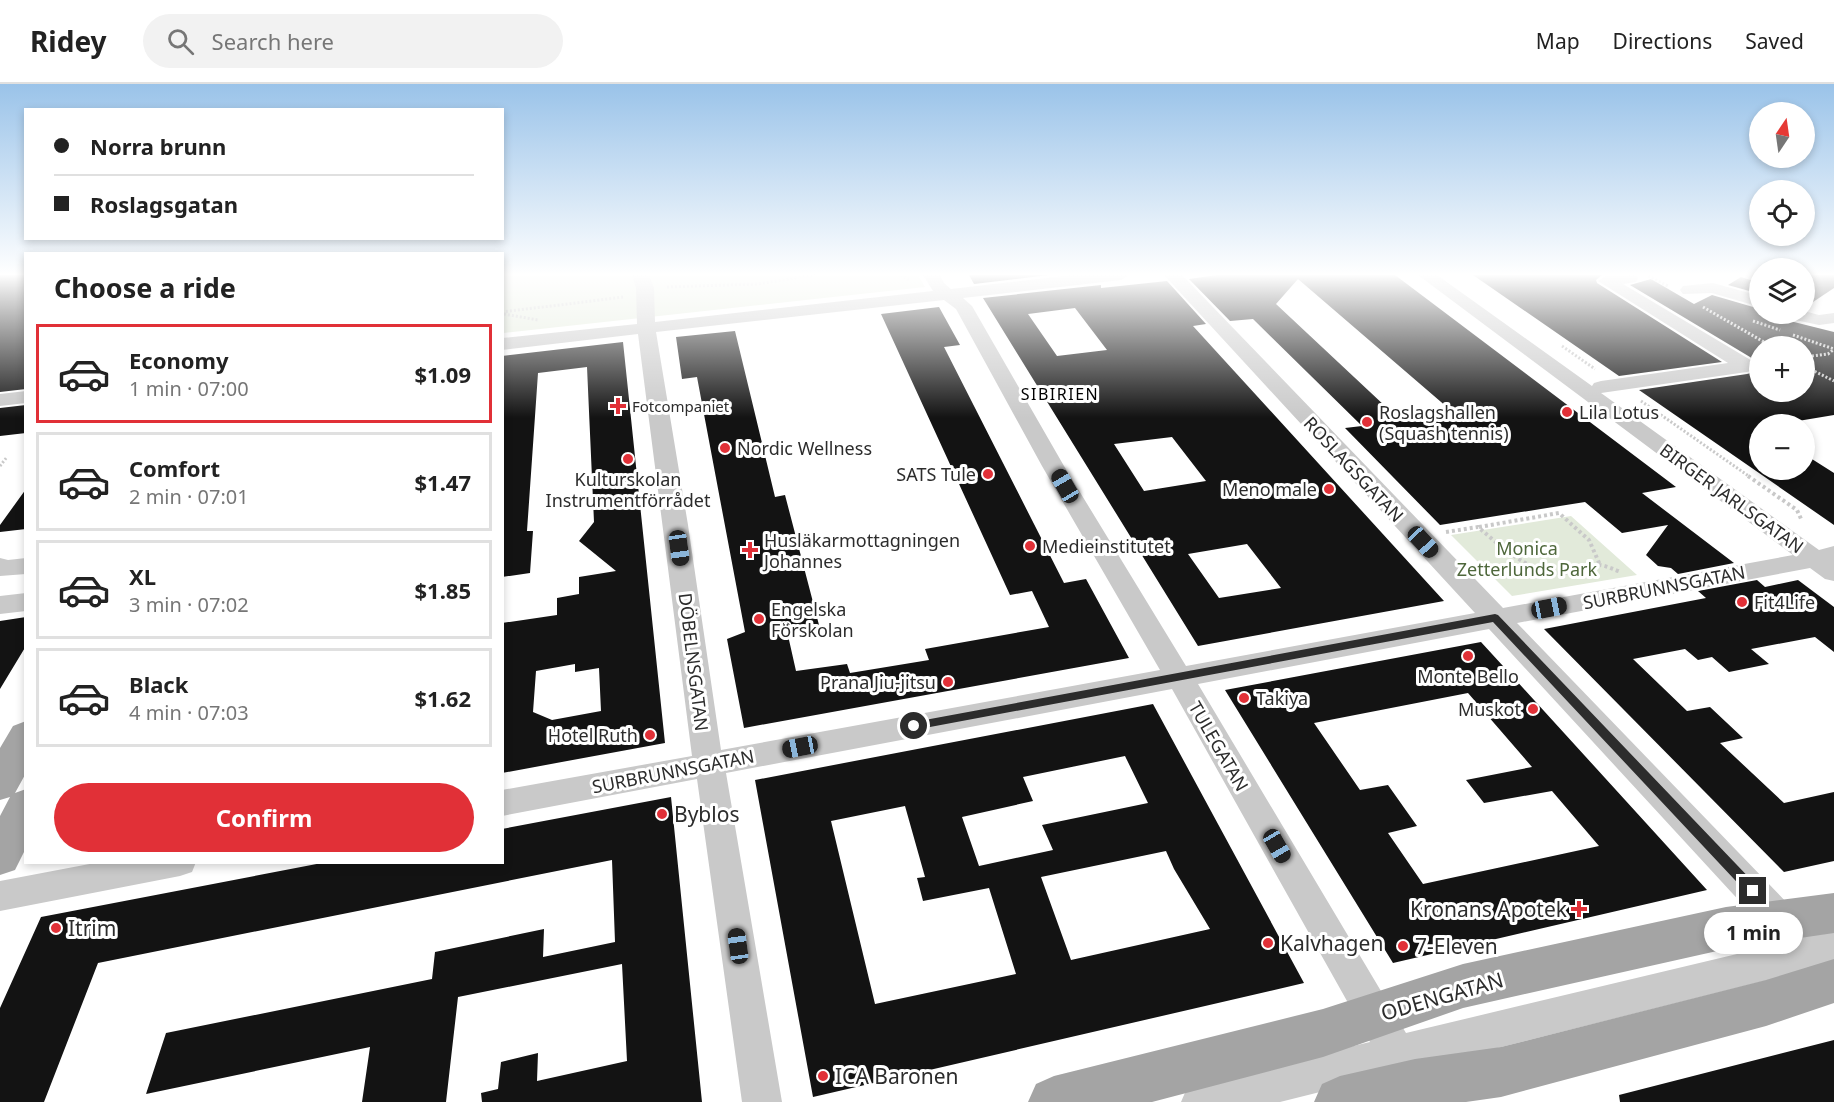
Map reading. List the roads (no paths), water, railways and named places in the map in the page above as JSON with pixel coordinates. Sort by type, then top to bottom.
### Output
[{"type":"main road","points":[[0,784],[24,740]]},
{"type":"main road","points":[[0,857],[24,810]]},
{"type":"main road","name":"ODENGATAN","points":[[1054,1102],[1323,1034],[1403,1064],[1501,1072],[1766,1003],[1819,956],[1834,914]]},
{"type":"main road","name":"ODENGATAN","points":[[1340,1102],[1403,1064],[1463,986],[1726,928],[1819,956]]},
{"type":"street","name":"DÖBELNSGATAN","points":[[646,323],[708,765],[715,791],[762,1102]]},
{"type":"street","points":[[504,344],[683,323]]},
{"type":"street","name":"TULEGATAN","points":[[972,323],[1053,466],[1403,1064]]},
{"type":"street","name":"ROSLAGSGATAN","points":[[1217,323],[1495,618],[1819,956]]},
{"type":"street","name":"BIRGER JARLSGATAN","points":[[1494,323],[1830,559]]},
{"type":"street","name":"BIRGER JARLSGATAN","points":[[1514,323],[1609,386],[1830,559]]},
{"type":"street","points":[[1609,386],[1747,366],[1675,323]]},
{"type":"street","points":[[0,400],[24,397]]},
{"type":"street","name":"SURBRUNNSGATAN","points":[[504,803],[1450,626],[1830,559]]},
{"type":"street","points":[[0,566],[3,569],[24,566]]},
{"type":"street","points":[[0,605],[24,602]]},
{"type":"street","points":[[0,896],[169,864]]},
{"type":"street","name":"ODENGATAN","points":[[1201,1102],[1403,1064]]},
{"type":"place","name":"Fotcompaniet","points":[[618,406]]},
{"type":"place","name":"Lila Lotus","points":[[1567,412]]},
{"type":"place","name":"Roslagshallen (Squash tennis)","points":[[1367,422]]},
{"type":"place","name":"Nordic Wellness","points":[[725,448]]},
{"type":"place","name":"Kulturskolan Instrumentförrådet","points":[[628,459]]},
{"type":"place","name":"SATS Tule","points":[[988,474]]},
{"type":"place","name":"Meno male","points":[[1329,489]]},
{"type":"place","name":"Medieinstitutet","points":[[1030,546]]},
{"type":"place","name":"Husläkarmottagningen Johannes","points":[[750,550]]},
{"type":"place","name":"Fit4Life","points":[[1742,602]]},
{"type":"place","name":"Engelska Förskolan","points":[[759,619]]},
{"type":"place","name":"Monte Bello","points":[[1468,656]]},
{"type":"place","name":"Prana Jiu-jitsu","points":[[948,682]]},
{"type":"place","name":"Takiya","points":[[1244,698]]},
{"type":"place","name":"Muskot","points":[[1533,709]]},
{"type":"place","name":"Hotel Ruth","points":[[650,735]]},
{"type":"place","name":"Byblos","points":[[662,814]]},
{"type":"place","name":"Kronans Apotek","points":[[1579,909]]},
{"type":"place","name":"Itrim","points":[[56,928]]},
{"type":"place","name":"Kalvhagen","points":[[1268,943]]},
{"type":"place","name":"7-Eleven","points":[[1403,946]]},
{"type":"place","name":"ICA Baronen","points":[[823,1076]]},
{"type":"district","name":"SIBIRIEN","points":[[1060,394]]},
{"type":"park label","name":"Monica Zetterlunds Park","points":[[1527,558]]}]
